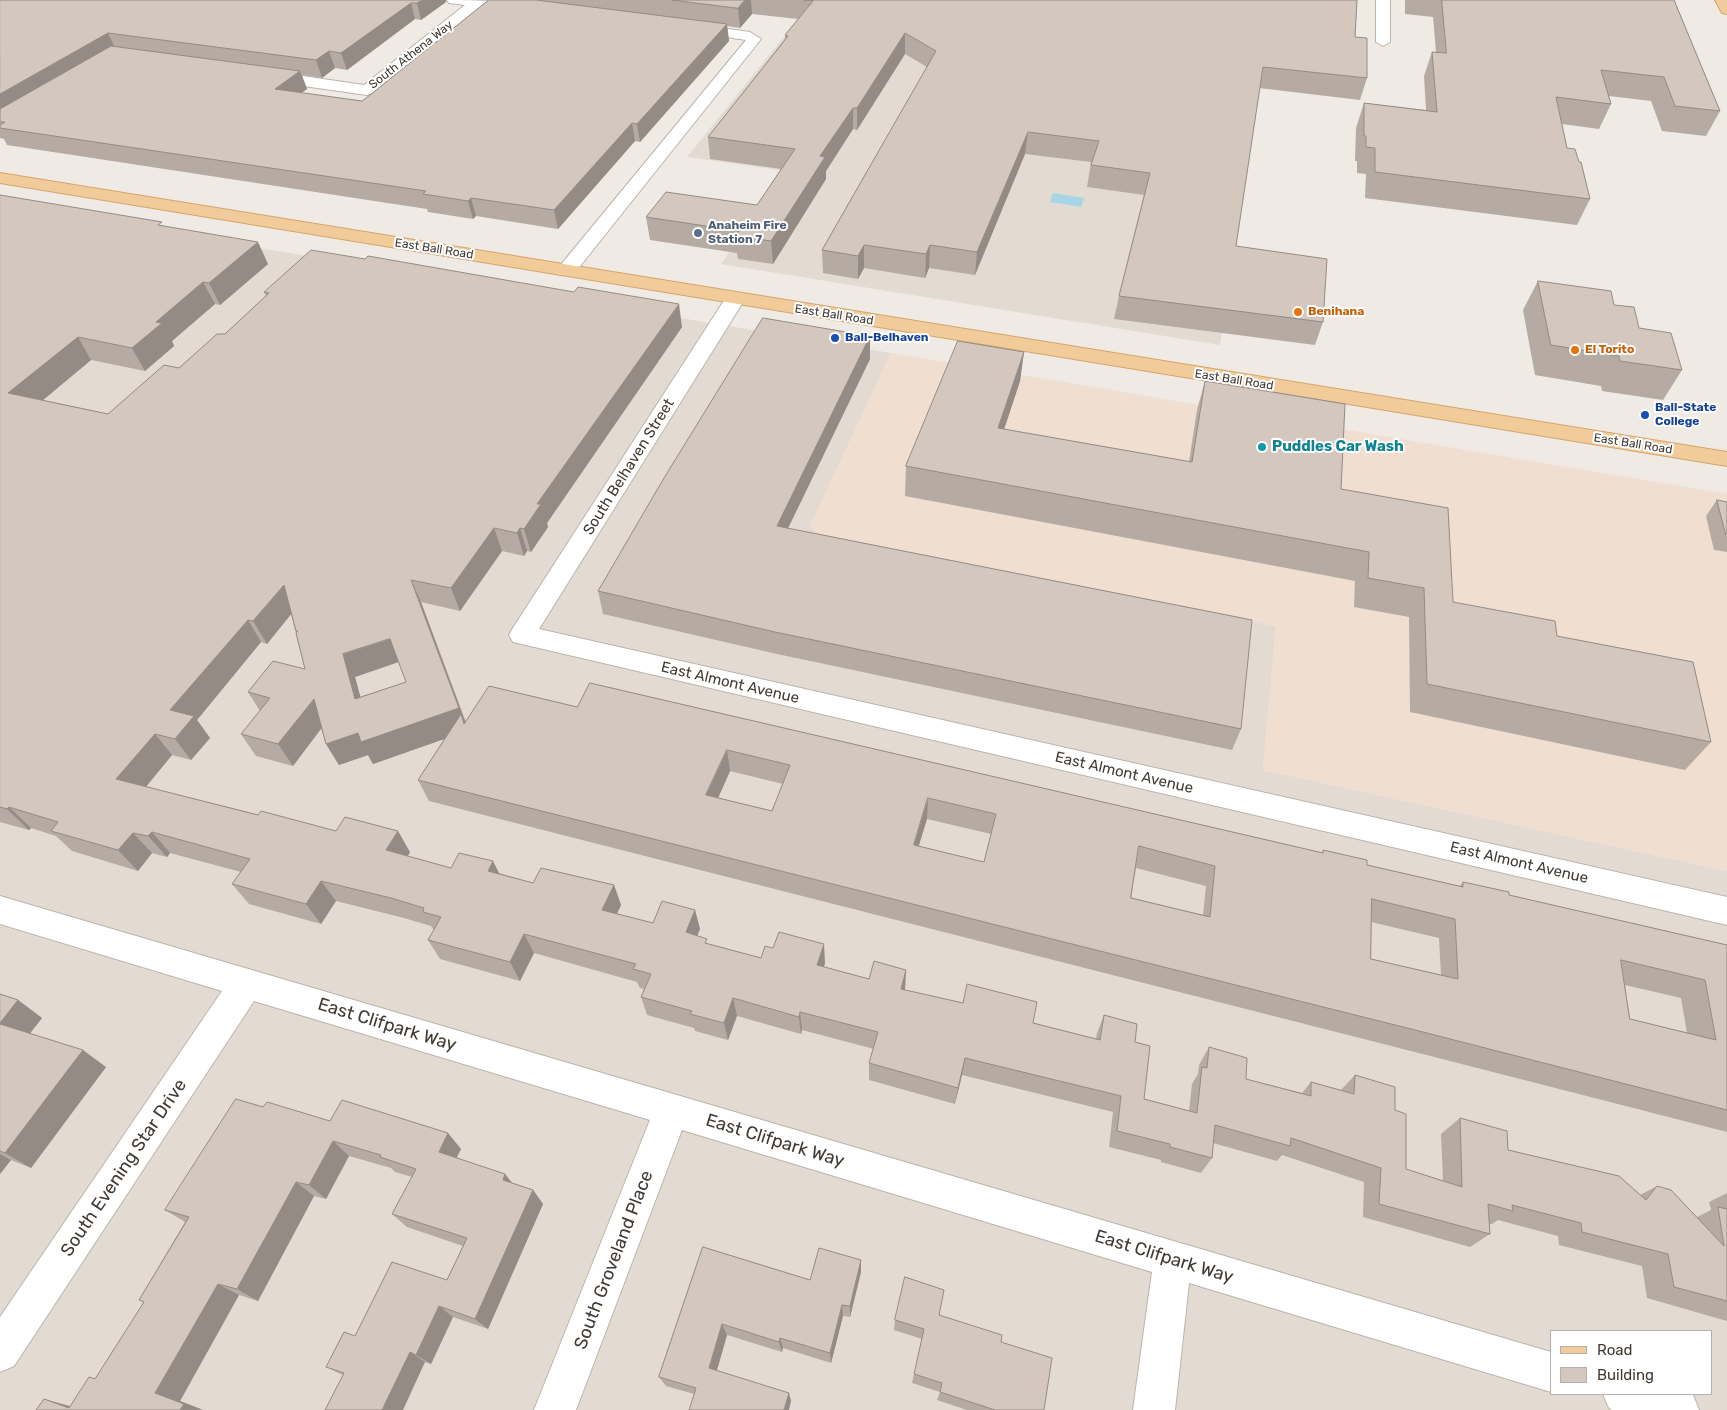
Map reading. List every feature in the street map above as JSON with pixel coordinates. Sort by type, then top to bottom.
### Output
[{"type":"main road","points":[[1722,0],[1727,10]]},
{"type":"main road","name":"East Ball Road","points":[[0,178],[1727,460]]},
{"type":"street","points":[[454,0],[534,10]]},
{"type":"street","points":[[1383,0],[1383,42]]},
{"type":"street","name":"South Athena Way","points":[[251,74],[367,90],[477,3]]},
{"type":"street","points":[[566,271],[754,39],[741,34],[675,26]]},
{"type":"street","name":"South Belhaven Street","points":[[522,635],[735,299]]},
{"type":"street","name":"East Almont Avenue","points":[[522,635],[1727,911]]},
{"type":"street","name":"East Clifpark Way","points":[[0,910],[1550,1372]]},
{"type":"street","name":"South Evening Star Drive","points":[[0,1352],[247,984]]},
{"type":"street","name":"South Groveland Place","points":[[555,1410],[672,1110]]},
{"type":"street","points":[[1154,1410],[1173,1259]]},
{"type":"street","points":[[1626,1395],[1678,1410]]},
{"type":"shaded area","points":[[787,33],[1258,89],[1220,345],[721,264],[785,171],[687,157]]},
{"type":"shaded area","points":[[0,205],[891,353],[811,525],[819,535],[1276,626],[1263,770],[1727,871],[1727,1410],[0,1410]]},
{"type":"shaded area","points":[[891,353],[1727,494],[1727,871],[1263,770],[1276,626],[819,535],[810,525]]},
{"type":"water","points":[[1053,193],[1084,198],[1081,207],[1050,202]]},
{"type":"building","points":[[0,0],[422,0],[417,3],[411,3],[341,53],[329,51],[316,60],[108,33],[0,94]]},
{"type":"building","points":[[489,0],[536,0],[727,24],[637,124],[632,123],[554,210],[471,198],[468,201],[423,194],[426,191],[0,128],[0,125],[5,122],[0,122],[0,109],[111,46],[300,71],[275,89],[362,101]]},
{"type":"building","points":[[672,0],[745,0],[738,8]]},
{"type":"building","points":[[804,0],[1357,0],[1355,37],[1367,38],[1367,78],[1263,67],[1236,246],[1327,259],[1323,322],[1119,296],[1150,173],[1091,165],[1099,141],[1028,132],[977,252],[930,245],[926,254],[864,245],[858,256],[822,250],[936,51],[905,33],[857,108],[853,108],[820,156],[825,157],[771,241],[736,236],[739,231],[646,217],[666,192],[757,205],[795,149],[708,137],[788,36],[785,35],[813,1]]},
{"type":"building","points":[[1442,0],[1674,0],[1720,111],[1675,106],[1664,77],[1601,70],[1611,104],[1556,97],[1567,148],[1575,149],[1579,162],[1581,162],[1590,199],[1375,172],[1375,148],[1366,147],[1366,136],[1364,136],[1364,103],[1437,112],[1432,52],[1446,53]]},
{"type":"building","points":[[0,195],[162,222],[158,225],[258,242],[209,283],[203,282],[156,322],[162,323],[132,348],[78,337],[8,393],[108,414],[164,365],[179,368],[217,334],[225,334],[269,293],[264,292],[311,250],[365,259],[368,256],[574,292],[578,287],[679,304],[537,504],[541,504],[524,529],[520,528],[517,533],[494,528],[451,588],[411,580],[459,708],[361,742],[358,733],[326,744],[314,699],[278,744],[241,734],[270,698],[248,692],[273,661],[305,669],[296,633],[298,631],[296,631],[284,585],[253,621],[248,620],[170,710],[194,716],[175,739],[155,734],[116,779],[258,815],[261,811],[336,831],[345,817],[398,831],[386,850],[451,868],[459,853],[493,861],[488,871],[533,883],[541,868],[614,885],[602,910],[653,923],[662,901],[695,910],[686,932],[707,939],[705,943],[761,958],[765,946],[773,948],[779,932],[824,944],[817,965],[869,979],[874,961],[906,970],[901,989],[963,1003],[967,984],[1037,1002],[1033,1023],[1100,1040],[1104,1015],[1137,1024],[1135,1042],[1150,1046],[1144,1099],[1197,1113],[1202,1067],[1207,1068],[1209,1047],[1247,1058],[1246,1079],[1311,1096],[1311,1082],[1354,1094],[1355,1075],[1395,1087],[1395,1110],[1406,1114],[1406,1169],[1462,1187],[1460,1118],[1507,1131],[1508,1150],[1619,1176],[1646,1200],[1657,1186],[1671,1190],[1724,1246],[1718,1207],[1727,1209],[1727,1301],[1674,1287],[1668,1254],[1582,1232],[1581,1223],[1512,1205],[1513,1211],[1488,1204],[1490,1234],[1379,1204],[1381,1168],[1291,1138],[1290,1146],[1215,1125],[1212,1158],[1170,1147],[1170,1144],[1117,1131],[1121,1096],[965,1058],[958,1088],[869,1063],[878,1032],[800,1012],[799,1017],[733,998],[724,1023],[690,1014],[692,1011],[641,997],[651,974],[633,969],[636,964],[524,934],[510,962],[428,940],[441,917],[423,912],[424,908],[321,881],[306,904],[232,884],[250,859],[152,832],[148,836],[133,833],[118,850],[51,831],[58,822],[9,807],[7,809],[0,807]],"holes":[[[390,639],[406,682],[355,699],[343,654]]]},
{"type":"building","points":[[1538,281],[1611,291],[1614,305],[1634,307],[1639,328],[1671,333],[1682,370],[1620,361],[1619,356],[1551,345]]},
{"type":"building","points":[[763,318],[870,336],[777,526],[1252,620],[1241,729],[775,632],[598,591],[664,478]]},
{"type":"building","points":[[958,341],[1024,352],[998,428],[1192,462],[1205,381],[1345,404],[1341,489],[1448,508],[1453,602],[1555,621],[1557,636],[1693,662],[1711,742],[1427,684],[1424,588],[1368,578],[1369,552],[906,466]]},
{"type":"building","points":[[1717,500],[1727,502],[1727,534],[1726,534]]},
{"type":"building","points":[[590,683],[1323,853],[1323,850],[1367,860],[1367,865],[1463,887],[1463,882],[1509,892],[1509,895],[1727,945],[1727,1110],[418,780],[461,714],[464,724],[489,686],[577,707]],"holes":[[[727,750],[790,765],[772,811],[706,795]],[[928,798],[996,814],[984,862],[914,845]],[[1139,846],[1215,866],[1210,917],[1131,898]],[[1372,899],[1455,919],[1458,979],[1371,959]],[[1621,960],[1705,980],[1716,1040],[1630,1019]]]},
{"type":"building","points":[[0,994],[18,1000],[0,1023]]},
{"type":"building","points":[[0,1024],[83,1050],[5,1153],[0,1151]]},
{"type":"building","points":[[236,1099],[263,1107],[267,1102],[330,1121],[342,1100],[448,1133],[439,1152],[505,1174],[503,1180],[533,1190],[475,1319],[439,1306],[416,1355],[410,1352],[382,1410],[325,1410],[344,1373],[326,1367],[344,1332],[355,1336],[392,1262],[447,1280],[467,1238],[392,1214],[416,1169],[380,1157],[381,1155],[333,1141],[309,1185],[296,1182],[237,1289],[218,1284],[155,1393],[184,1404],[180,1410],[36,1410],[44,1399],[69,1408],[89,1377],[95,1379],[144,1302],[139,1300],[189,1217],[165,1210]]},
{"type":"building","points":[[703,1247],[810,1280],[819,1248],[861,1260],[850,1306],[842,1305],[830,1353],[780,1338],[779,1342],[722,1324],[709,1368],[789,1393],[784,1410],[689,1410],[696,1388],[659,1377]]},
{"type":"building","points":[[905,1277],[944,1290],[939,1315],[1002,1335],[1001,1342],[1052,1358],[1044,1410],[995,1410],[940,1392],[942,1383],[914,1374],[924,1329],[895,1320]]},
{"type":"place","name":"Anaheim Fire Station 7","points":[[698,233]]},
{"type":"place","name":"Benihana","points":[[1298,312]]},
{"type":"place","name":"Ball-Belhaven","points":[[835,338]]},
{"type":"place","name":"El Torito","points":[[1575,350]]},
{"type":"place","name":"Ball-State College","points":[[1645,415]]},
{"type":"place","name":"Puddles Car Wash","points":[[1262,447]]}]
